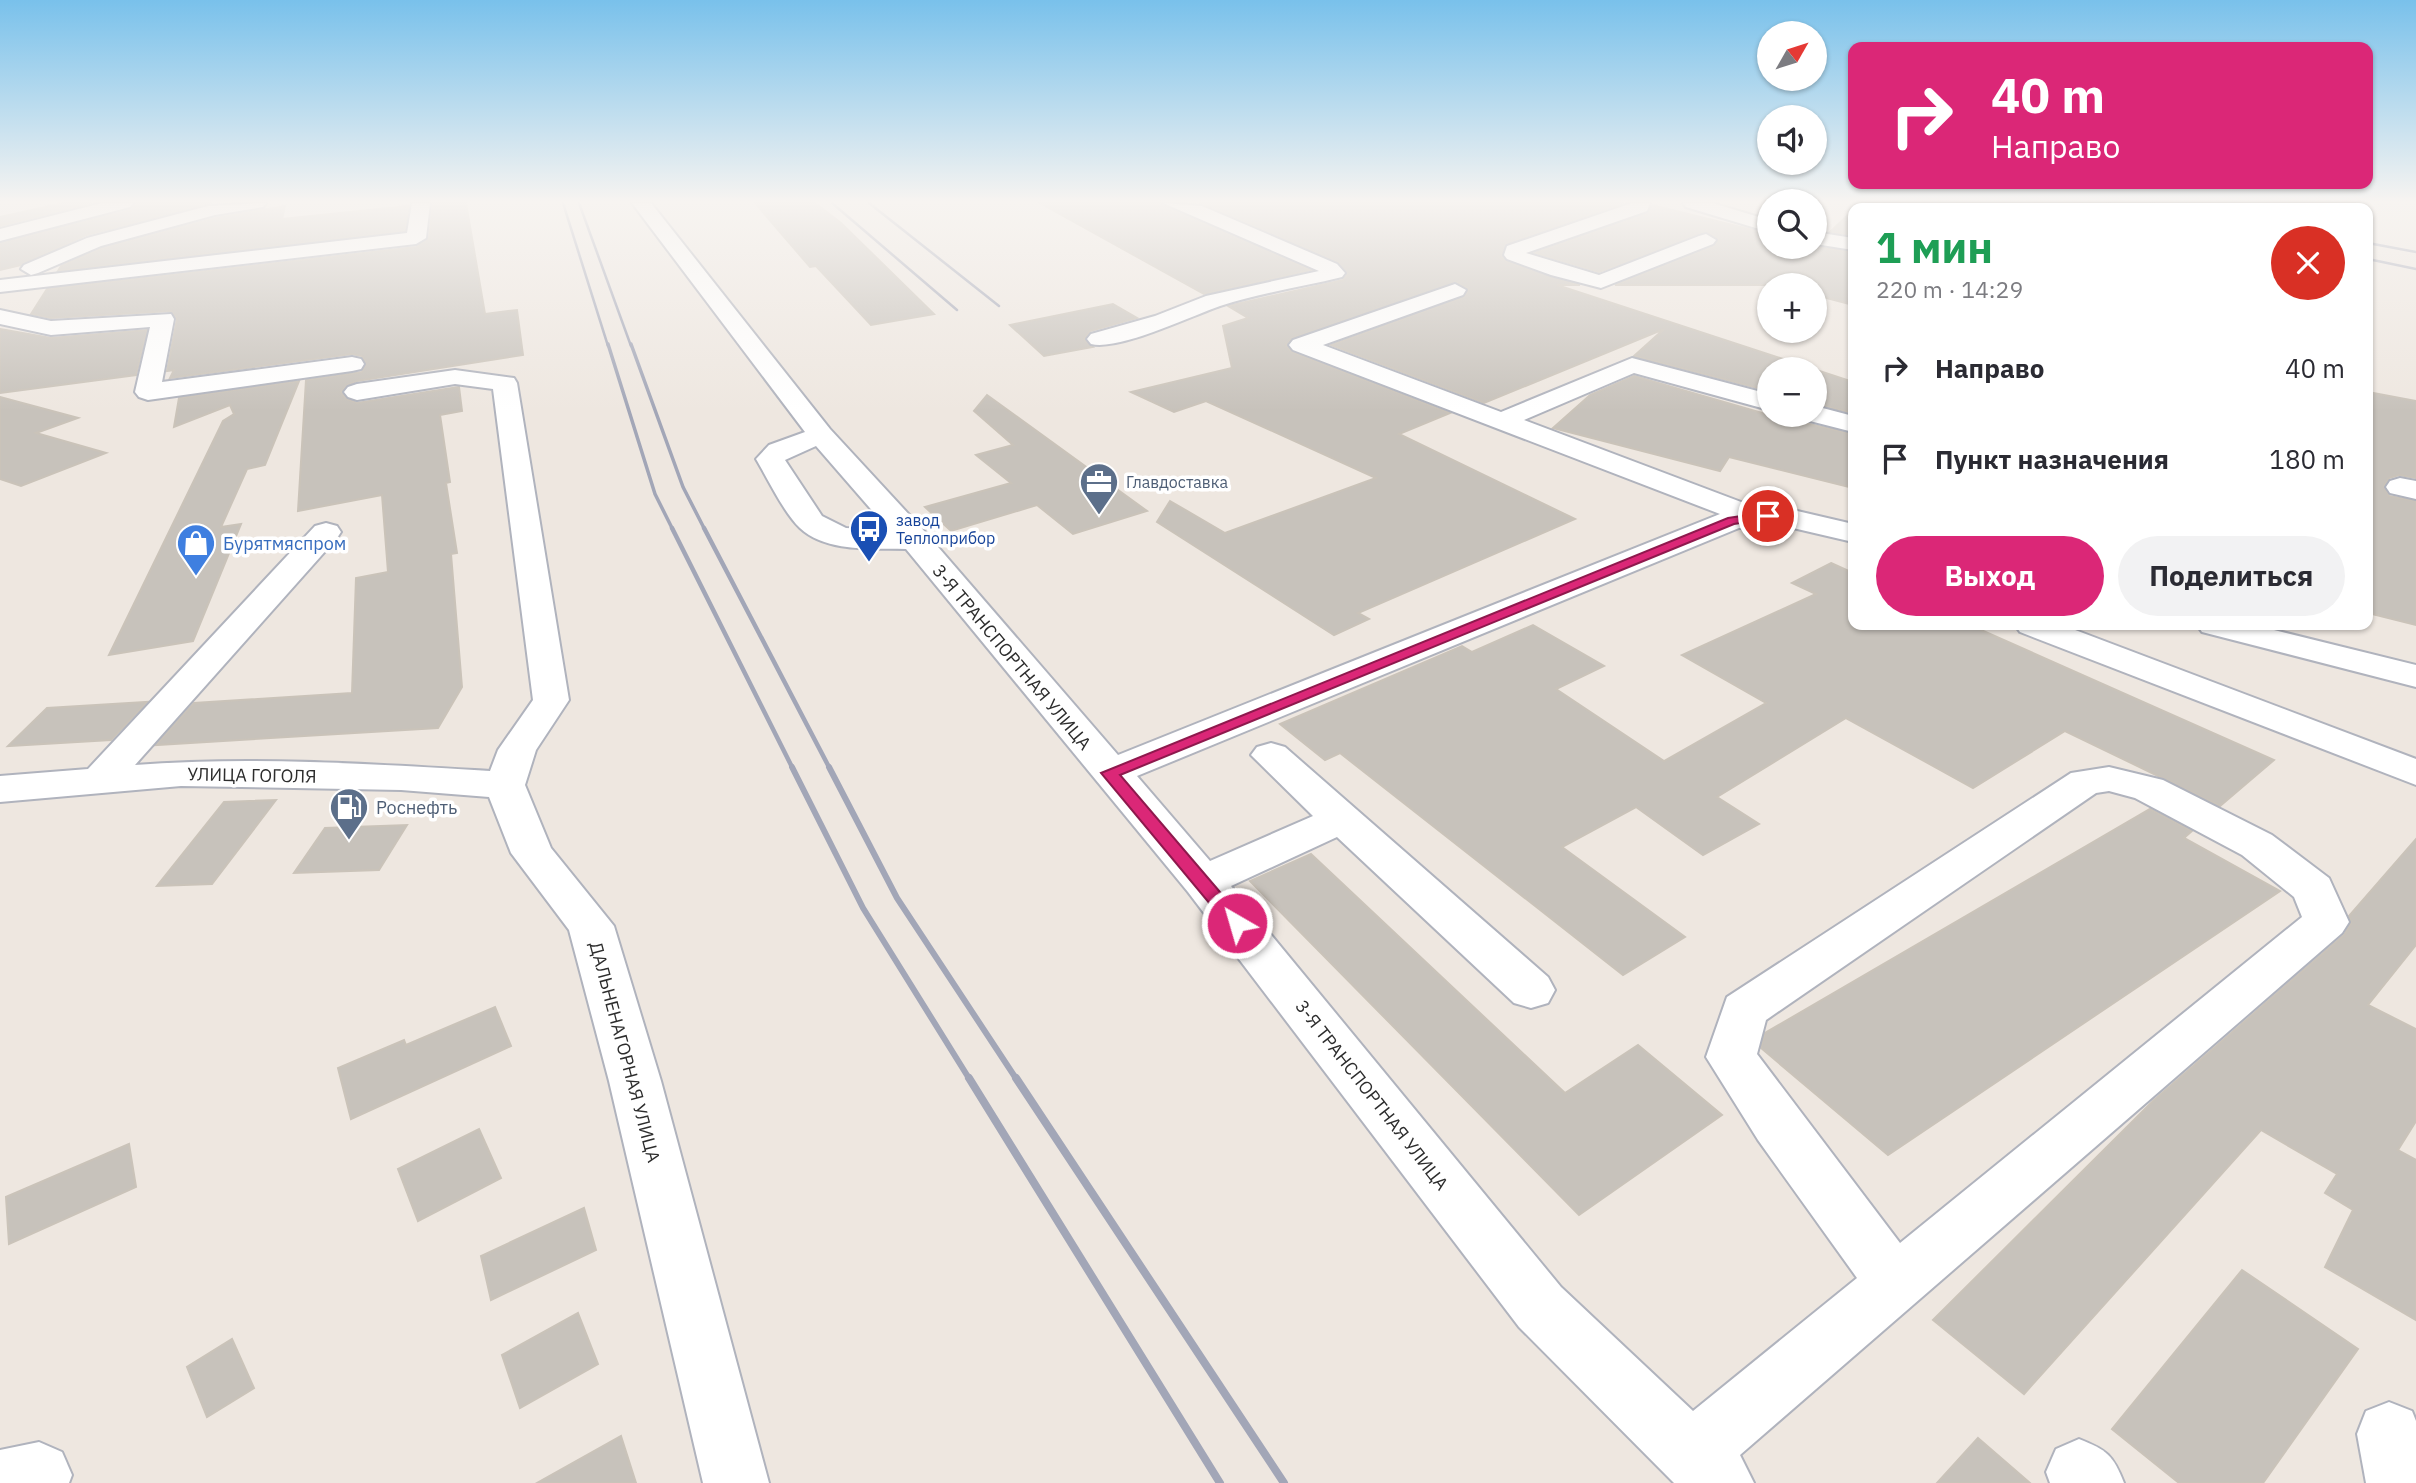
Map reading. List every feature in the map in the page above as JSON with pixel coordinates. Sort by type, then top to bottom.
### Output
[{"type":"street","points":[[0,278],[20,272]]},
{"type":"street","points":[[0,286],[120,272]]},
{"type":"street","name":"3-Я ТРАНСПОРТНАЯ УЛИЦА","points":[[695,272],[821,435],[915,540],[1109,773],[1203,881],[1541,1307],[1706,1469]]},
{"type":"street","points":[[1099,339],[1163,321],[1213,300],[1334,272]]},
{"type":"street","points":[[1563,272],[1601,282],[1625,272]]},
{"type":"street","points":[[1455,290],[1301,345],[1848,553]]},
{"type":"street","points":[[0,317],[51,328],[163,319],[148,392],[354,378],[454,377],[505,383],[551,700],[517,750],[505,785]]},
{"type":"street","points":[[1501,421],[1632,365],[1757,399]]},
{"type":"street","points":[[1827,417],[1848,423]]},
{"type":"street","points":[[821,435],[779,451],[770,459],[811,522],[842,537],[915,540]]},
{"type":"street","points":[[1109,773],[1732,520],[1750,516],[1786,516],[1848,532]]},
{"type":"street","points":[[100,780],[326,531]]},
{"type":"street","points":[[2045,630],[2416,773]]},
{"type":"street","points":[[2234,630],[2416,676]]},
{"type":"street","points":[[2263,714],[2416,746]]},
{"type":"street","points":[[1271,755],[1531,990]]},
{"type":"street","name":"УЛИЦА ГОГОЛЯ","points":[[0,789],[181,774],[401,778],[505,785]]},
{"type":"street","points":[[1706,1469],[2326,922],[2313,889],[2257,845],[2148,789],[2109,779],[2085,782],[1744,1010],[1731,1057],[1891,1277]]},
{"type":"street","name":"ДАЛЬНЕНАГОРНАЯ УЛИЦА","points":[[505,785],[532,853],[591,926],[635,1081],[736,1483]]},
{"type":"street","points":[[1203,881],[1342,819]]},
{"type":"building","points":[[195,272],[478,272],[485,314],[517,310],[523,355],[357,381],[347,385],[341,392],[347,399],[357,403],[459,387],[462,411],[440,415],[450,482],[446,483],[457,553],[451,554],[462,687],[438,728],[156,745],[194,703],[352,693],[356,578],[388,572],[382,495],[298,511],[306,380],[362,372],[366,363],[362,356],[352,354],[170,378],[174,370],[167,371],[177,319],[171,311],[51,318],[31,314],[47,289]]},
{"type":"building","points":[[822,272],[891,272],[934,314],[871,325]]},
{"type":"building","points":[[1165,272],[1301,272],[1204,294]]},
{"type":"building","points":[[1345,272],[1541,272],[1580,285],[1557,285],[1776,357],[1757,357],[1757,388],[1634,356],[1664,329],[1484,403],[1331,345],[1464,297],[1469,289],[1456,282],[1292,338],[1286,345],[1292,352],[1450,413],[1399,434],[1575,519],[1358,613],[1369,619],[1334,635],[1157,522],[1170,501],[1225,533],[1376,478],[1206,401],[1174,412],[1131,392],[1232,368],[1223,326],[1248,318],[1228,306],[1343,280],[1347,275]]},
{"type":"building","points":[[1647,272],[1848,272],[1848,304],[1827,298],[1827,273],[1757,273],[1757,285],[1615,285]]},
{"type":"building","points":[[1113,304],[1137,318],[1090,331],[1084,339],[1093,347],[1044,356],[1010,325]]},
{"type":"building","points":[[0,329],[51,338],[147,330],[136,375],[0,393]]},
{"type":"building","points":[[1827,374],[1848,380],[1848,412],[1827,407]]},
{"type":"building","points":[[1634,376],[1757,412],[1757,427],[1822,427],[1848,433],[1848,487],[1729,457],[1720,471],[1553,428],[1590,395]]},
{"type":"building","points":[[299,381],[265,465],[247,469],[221,527],[241,524],[193,641],[109,655],[223,421],[234,414],[230,405],[174,427],[179,398]]},
{"type":"building","points":[[2373,393],[2416,401],[2416,478],[2399,475],[2389,478],[2384,486],[2389,496],[2416,501],[2416,625],[2373,614]]},
{"type":"building","points":[[987,395],[1147,511],[1073,534],[1037,505],[951,531],[925,507],[1011,483],[976,455],[1013,445],[974,411]]},
{"type":"building","points":[[0,397],[78,418],[36,433],[106,453],[21,486],[0,479]]},
{"type":"building","points":[[1831,563],[1848,571],[1848,630],[1981,630],[2274,760],[2220,806],[2065,731],[1973,788],[1846,718],[1717,797],[1759,824],[1703,855],[1636,807],[1562,847],[1685,937],[1623,975],[1340,753],[1325,760],[1280,724],[1462,646],[1472,652],[1533,625],[1604,666],[1556,689],[1664,761],[1766,703],[1682,655],[1816,594],[1792,583]]},
{"type":"building","points":[[147,702],[111,740],[8,746],[47,708]]},
{"type":"building","points":[[276,800],[212,884],[157,886],[224,802]]},
{"type":"building","points":[[2150,809],[2192,831],[2184,838],[2280,891],[1888,1155],[1761,1048],[1765,1033]]},
{"type":"building","points":[[407,825],[379,870],[294,873],[325,828]]},
{"type":"building","points":[[2416,839],[2416,945],[2368,1005],[2416,1029],[2416,1121],[2398,1150],[2416,1160],[2416,1320],[2325,1267],[2353,1210],[2325,1193],[2337,1174],[2261,1130],[2024,1394],[1933,1320],[2153,1101],[2344,935],[2351,923],[2349,916]]},
{"type":"building","points":[[1311,854],[1565,1093],[1638,1045],[1722,1115],[1579,1215],[1250,881]]},
{"type":"building","points":[[495,1007],[511,1046],[351,1119],[338,1068],[404,1040],[406,1045]]},
{"type":"building","points":[[479,1129],[501,1178],[418,1221],[398,1169]]},
{"type":"building","points":[[129,1144],[136,1187],[9,1244],[6,1197]]},
{"type":"building","points":[[584,1208],[596,1250],[491,1300],[481,1256]]},
{"type":"building","points":[[2242,1270],[2358,1349],[2263,1483],[2179,1483],[2112,1429]]},
{"type":"building","points":[[578,1313],[598,1364],[520,1408],[502,1355]]},
{"type":"building","points":[[232,1339],[254,1388],[207,1417],[187,1367]]},
{"type":"building","points":[[621,1436],[636,1483],[537,1483]]},
{"type":"building","points":[[1978,1438],[2030,1483],[1937,1483]]},
{"type":"railway","points":[[585,272],[608,346]]},
{"type":"railway","points":[[604,272],[631,346]]},
{"type":"railway","points":[[913,272],[957,310]]},
{"type":"railway","points":[[956,272],[999,306]]},
{"type":"railway","points":[[608,344],[655,494],[672,528]]},
{"type":"railway","points":[[631,344],[683,487],[705,530]]},
{"type":"railway","points":[[672,528],[793,769]]},
{"type":"railway","points":[[704,528],[830,769]]},
{"type":"railway","points":[[792,767],[863,908],[970,1080]]},
{"type":"railway","points":[[829,767],[897,898],[1017,1080]]},
{"type":"railway","points":[[969,1078],[1220,1483]]},
{"type":"railway","points":[[1016,1078],[1284,1483]]},
{"type":"place","name":"Главдоставка","points":[[1099,516]]},
{"type":"place","name":"завод Теплоприбор","points":[[869,563]]},
{"type":"place","name":"Бурятмяспром","points":[[196,577]]},
{"type":"place","name":"Роснефть","points":[[349,841]]},
{"type":"route","points":[[1237,923],[1109,773],[1732,520],[1768,516]]}]
